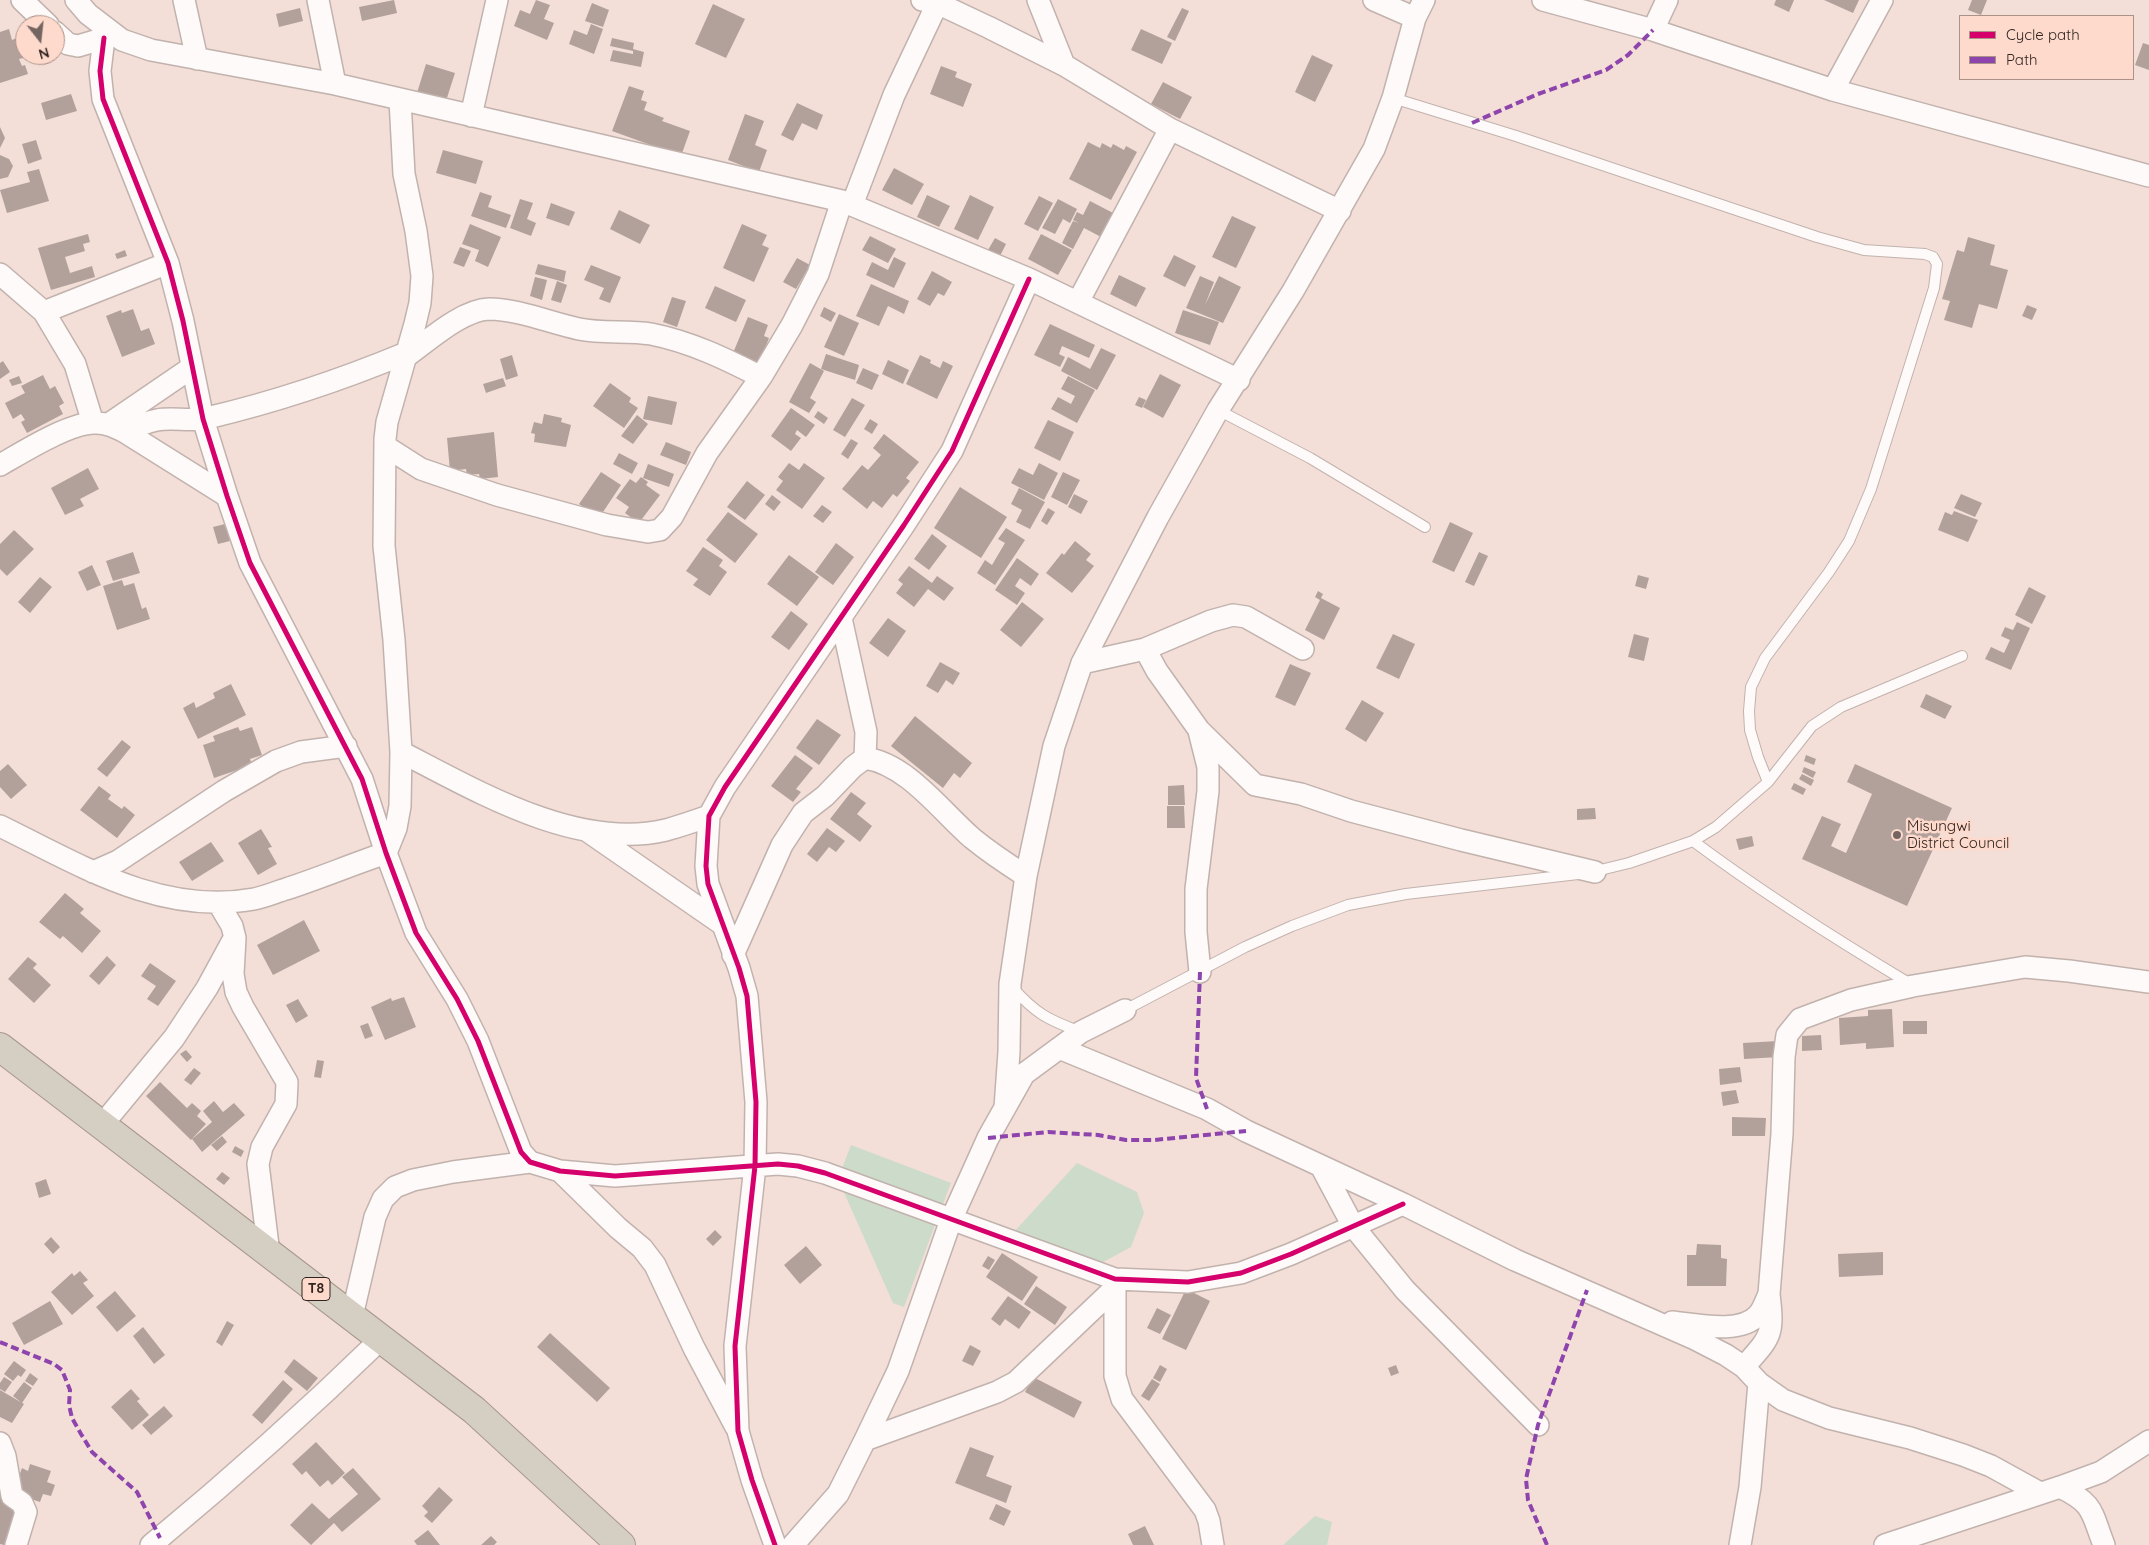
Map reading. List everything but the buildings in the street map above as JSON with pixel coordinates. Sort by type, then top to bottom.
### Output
[{"type":"highway","name":"T8","points":[[0,1046],[474,1410],[618,1543]]},
{"type":"street","points":[[22,0],[38,15]]},
{"type":"street","points":[[76,0],[109,36],[151,50],[335,84],[847,203],[1029,279],[1239,380]]},
{"type":"street","points":[[184,0],[197,59]]},
{"type":"street","points":[[318,0],[335,84]]},
{"type":"street","points":[[471,116],[497,0]]},
{"type":"street","points":[[1038,0],[1064,65]]},
{"type":"street","points":[[1005,1108],[1009,1052],[1010,984],[1026,876],[1054,746],[1082,663],[1158,517],[1218,410],[1239,380],[1340,211],[1374,149],[1393,98],[1420,9],[1374,0]]},
{"type":"street","points":[[1544,0],[1653,30],[1833,90],[2149,176]]},
{"type":"street","points":[[1653,30],[1667,0]]},
{"type":"street","points":[[1833,90],[1882,0]]},
{"type":"street","points":[[385,446],[421,469],[465,485],[607,525],[648,532],[660,530],[672,516],[707,454],[761,377],[792,325],[818,274],[933,1],[1064,65],[1170,129],[1340,211]]},
{"type":"street","points":[[65,41],[68,44],[78,46],[109,36]]},
{"type":"street","points":[[109,36],[100,71],[103,99],[168,263],[183,321],[191,368],[203,419],[250,563],[362,779],[386,852],[416,933],[457,999],[478,1042],[521,1152],[530,1162]]},
{"type":"street","points":[[78,46],[100,71]]},
{"type":"street","points":[[0,826],[93,872],[128,887],[168,898],[219,904],[256,899],[386,852],[396,828],[400,806],[401,752],[394,640],[384,546],[385,446],[387,422],[420,303],[422,276],[416,231],[404,174],[400,100]]},
{"type":"street","points":[[1078,302],[1170,129]]},
{"type":"street","points":[[44,312],[168,263]]},
{"type":"street","points":[[0,274],[44,312],[109,426],[227,496]]},
{"type":"street","points":[[738,1431],[735,1346],[755,1166],[756,1102],[747,996],[739,968],[708,884],[706,844],[709,816],[725,786],[841,618],[952,451],[1029,279]]},
{"type":"street","points":[[0,465],[53,437],[109,426],[157,420],[203,419],[274,401],[405,356],[464,316],[489,309],[518,313],[592,332],[649,334],[680,341],[713,352],[761,377]]},
{"type":"street","points":[[109,426],[191,368]]},
{"type":"street","points":[[1082,663],[1145,649],[1211,621],[1233,615],[1246,617],[1303,649]]},
{"type":"street","points":[[841,618],[866,732],[865,758]]},
{"type":"street","points":[[1145,649],[1199,730],[1255,785],[1301,794],[1351,811],[1595,872]]},
{"type":"street","points":[[1199,730],[1208,767],[1208,791],[1196,896],[1196,932],[1200,972]]},
{"type":"street","points":[[93,872],[118,861],[224,792],[276,762],[302,752],[346,746]]},
{"type":"street","points":[[401,752],[485,795],[542,820],[586,830],[626,833],[665,830],[709,816]]},
{"type":"street","points":[[733,955],[782,845],[803,813],[825,796],[853,767],[865,758],[874,759],[898,770],[971,837],[999,859],[1026,876]]},
{"type":"street","points":[[586,830],[722,924]]},
{"type":"street","points":[[219,904],[232,926],[235,938],[233,974],[236,992],[287,1082],[286,1104],[262,1147],[258,1164],[269,1254]]},
{"type":"street","points":[[102,1124],[174,1038],[207,988],[235,938]]},
{"type":"street","points":[[1744,1367],[1764,1345],[1771,1333],[1768,1294],[1782,1134],[1784,1057],[1787,1035],[1800,1019],[1851,1000],[1913,986],[2025,967],[2149,982]]},
{"type":"street","points":[[793,1545],[838,1494],[865,1440],[898,1371],[951,1220],[988,1138],[1024,1074],[1081,1032],[1124,1010]]},
{"type":"street","points":[[1059,1048],[1206,1109],[1246,1131],[1403,1204],[1515,1260],[1695,1339],[1744,1367],[1759,1383],[1782,1400],[1829,1418],[1910,1438],[1963,1455],[1991,1466],[2040,1493]]},
{"type":"street","points":[[352,1316],[375,1217],[383,1200],[395,1187],[413,1180],[453,1172],[530,1162],[560,1171],[615,1176],[778,1164],[798,1166],[825,1173],[1115,1284],[1188,1282],[1241,1273],[1291,1254],[1403,1204]]},
{"type":"street","points":[[1321,1166],[1354,1226],[1406,1290],[1538,1425]]},
{"type":"street","points":[[560,1171],[618,1228],[642,1248],[655,1264],[694,1348],[738,1431],[752,1480],[775,1545]]},
{"type":"street","points":[[865,1440],[997,1392],[1016,1382],[1115,1284]]},
{"type":"street","points":[[1115,1284],[1115,1376],[1122,1398],[1205,1510],[1210,1521],[1213,1545]]},
{"type":"street","points":[[1654,1321],[1730,1327],[1745,1324],[1759,1315],[1768,1294]]},
{"type":"street","points":[[159,1543],[314,1404],[382,1338]]},
{"type":"street","points":[[1740,1545],[1750,1487],[1759,1383]]},
{"type":"street","points":[[1886,1545],[2101,1472],[2149,1441]]},
{"type":"street","points":[[0,1443],[5,1456],[12,1496],[22,1503],[26,1512],[16,1545]]},
{"type":"street","points":[[2060,1487],[2076,1495],[2088,1505],[2095,1518],[2104,1545]]},
{"type":"lane","points":[[1393,98],[1516,136],[1818,237],[1864,250],[1925,254],[1933,257],[1938,264],[1934,288],[1904,388],[1871,489],[1849,541],[1765,658],[1751,686],[1750,730],[1768,782]]},
{"type":"lane","points":[[1218,410],[1310,458],[1425,526]]},
{"type":"lane","points":[[1124,1010],[1292,926],[1348,905],[1406,894],[1595,872],[1630,863],[1693,842],[1716,827],[1768,782],[1812,726],[1819,721],[1841,707],[1962,656]]},
{"type":"lane","points":[[1693,842],[1814,926],[1913,986]]},
{"type":"lane","points":[[1010,984],[1029,1007],[1049,1020],[1081,1032]]},
{"type":"green space","points":[[851,1145],[951,1183],[904,1307],[893,1303],[838,1179]]},
{"type":"green space","points":[[1077,1163],[1137,1192],[1144,1213],[1131,1247],[1094,1267],[1013,1233]]},
{"type":"green space","points":[[1315,1516],[1332,1522],[1327,1545],[1283,1545]]},
{"type":"marked path","points":[[1472,123],[1538,94],[1606,70],[1628,55],[1653,30]]},
{"type":"marked path","points":[[1200,972],[1196,1078],[1207,1109]]},
{"type":"marked path","points":[[988,1138],[1048,1132],[1098,1135],[1126,1140],[1154,1140],[1246,1131]]},
{"type":"marked path","points":[[1547,1545],[1528,1500],[1526,1479],[1538,1425],[1587,1290]]},
{"type":"marked path","points":[[0,1342],[54,1364],[62,1370],[70,1390],[69,1405],[72,1418],[81,1434],[92,1452],[137,1492],[160,1538]]},
{"type":"cycle path","points":[[104,38],[100,71],[103,99],[168,263],[183,321],[203,419],[250,563],[362,779],[386,853],[416,933],[457,999],[478,1041],[521,1152],[530,1162],[560,1171],[615,1176],[778,1164],[798,1166],[825,1173],[1115,1279],[1188,1282],[1241,1273],[1291,1254],[1403,1204]]},
{"type":"cycle path","points":[[775,1545],[752,1480],[738,1431],[735,1346],[755,1166],[756,1102],[747,996],[739,968],[708,884],[706,866],[709,816],[725,787],[904,525],[952,451],[1029,279]]},
{"type":"place","name":"Misungwi District Council","points":[[1897,835]]}]
